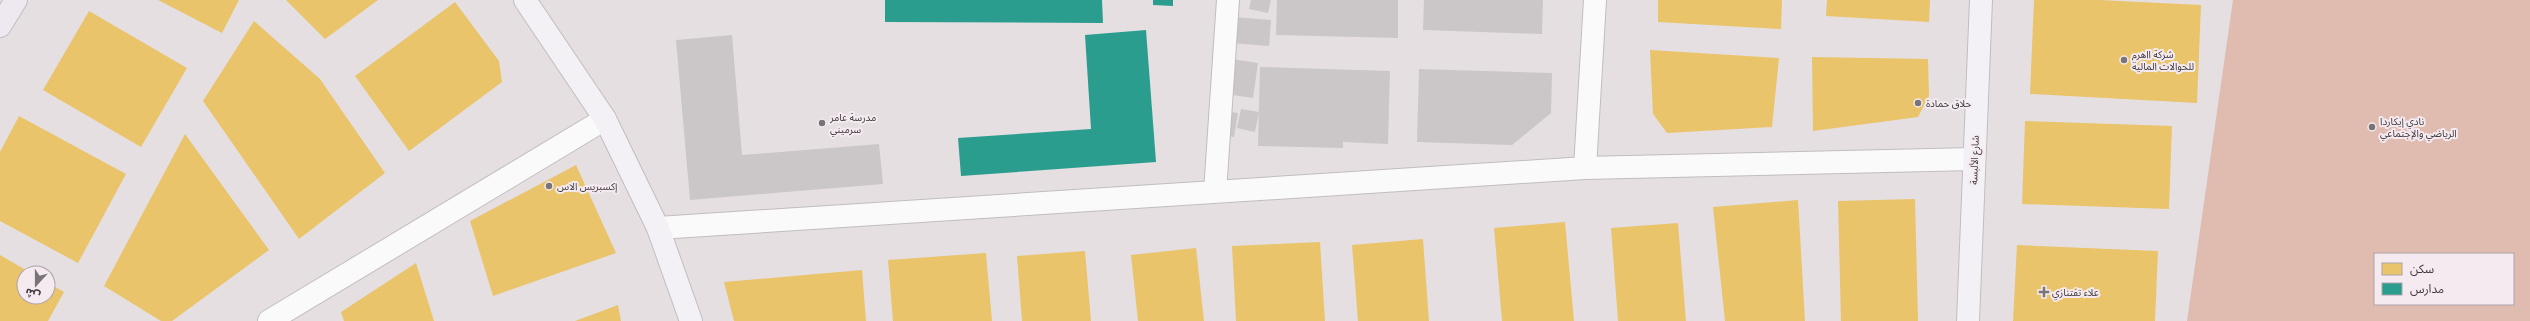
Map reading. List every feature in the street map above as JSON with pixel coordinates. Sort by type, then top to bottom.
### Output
[{"type":"main road","points":[[0,25],[16,0]]},
{"type":"street","points":[[525,0],[605,119],[658,228],[691,321]]},
{"type":"street","points":[[1215,192],[1228,0]]},
{"type":"street","points":[[1585,168],[1595,0]]},
{"type":"street","name":"شارع الألبسة","points":[[1968,321],[1981,0]]},
{"type":"street","points":[[269,321],[605,119]]},
{"type":"street","points":[[658,228],[1585,168],[1974,159]]},
{"type":"shaded area","name":"نادي إيكاردا الرياضي والإجتماعي","points":[[2233,0],[2530,0],[2530,321],[2187,321]]},
{"type":"building: سكن","points":[[158,0],[239,0],[222,33]]},
{"type":"building: سكن","points":[[286,0],[378,0],[325,39]]},
{"type":"building: سكن","points":[[1658,0],[1782,0],[1781,29],[1658,22]]},
{"type":"building: سكن","points":[[1827,0],[1930,0],[1929,22],[1826,16]]},
{"type":"building: سكن","points":[[2034,0],[2099,0],[2201,5],[2197,103],[2030,94]]},
{"type":"building: سكن","points":[[455,2],[499,61],[502,82],[409,151],[355,76]]},
{"type":"building: سكن","points":[[89,11],[187,68],[141,147],[43,90]]},
{"type":"building: سكن","points":[[254,21],[320,79],[385,173],[299,239],[203,101]]},
{"type":"building: سكن","points":[[1650,50],[1779,58],[1772,127],[1667,133],[1653,114]]},
{"type":"building: سكن","points":[[1812,57],[1928,59],[1929,96],[1918,117],[1813,131]]},
{"type":"building: سكن","points":[[19,116],[126,174],[78,263],[0,221],[0,152]]},
{"type":"building: سكن","points":[[2025,121],[2172,126],[2169,209],[2022,204]]},
{"type":"building: سكن","points":[[185,134],[269,250],[172,321],[161,321],[104,286]]},
{"type":"building: سكن","points":[[576,165],[616,253],[493,296],[470,221]]},
{"type":"building: سكن","points":[[1915,199],[1918,321],[1841,321],[1838,201]]},
{"type":"building: سكن","points":[[1798,200],[1805,321],[1725,321],[1713,207]]},
{"type":"building: سكن","points":[[1565,222],[1574,321],[1502,321],[1494,228]]},
{"type":"building: سكن","points":[[1678,223],[1686,321],[1618,321],[1611,228]]},
{"type":"building: سكن","points":[[1423,239],[1429,321],[1358,321],[1352,245]]},
{"type":"building: سكن","points":[[1320,242],[1325,321],[1236,321],[1232,246]]},
{"type":"building: سكن","points":[[2017,245],[2158,251],[2155,321],[2013,321]]},
{"type":"building: سكن","points":[[1196,248],[1204,321],[1138,321],[1131,255]]},
{"type":"building: سكن","points":[[1085,251],[1091,321],[1022,321],[1017,256]]},
{"type":"building: سكن","points":[[986,253],[992,321],[893,321],[888,260]]},
{"type":"building: سكن","points":[[0,255],[17,265],[16,265],[16,305],[56,305],[56,288],[64,292],[48,321],[0,321]]},
{"type":"building: سكن","points":[[416,263],[434,321],[344,321],[341,312]]},
{"type":"building: سكن","points":[[862,270],[866,321],[734,321],[724,282]]},
{"type":"building: سكن","points":[[618,305],[621,321],[575,321]]},
{"type":"building: مدارس","points":[[885,0],[1102,0],[1103,23],[885,22]]},
{"type":"building: مدارس","points":[[1153,0],[1173,0],[1173,6],[1153,5]]},
{"type":"building: مدارس","points":[[1146,30],[1156,162],[961,176],[958,138],[1091,129],[1085,35]]},
{"type":"building: أخرى","points":[[1251,0],[1271,0],[1268,13],[1249,9]]},
{"type":"building: أخرى","points":[[1277,0],[1398,0],[1398,38],[1276,35]]},
{"type":"building: أخرى","points":[[1424,0],[1543,0],[1542,34],[1423,30]]},
{"type":"building: أخرى","points":[[1234,17],[1271,20],[1269,46],[1231,43]]},
{"type":"building: أخرى","points":[[732,35],[742,155],[879,144],[883,184],[690,200],[676,40]]},
{"type":"building: أخرى","points":[[1231,59],[1258,63],[1253,98],[1226,94]]},
{"type":"building: أخرى","points":[[1260,67],[1390,71],[1388,144],[1343,142],[1343,148],[1258,146]]},
{"type":"building: أخرى","points":[[1419,69],[1552,73],[1551,113],[1512,145],[1417,142]]},
{"type":"building: أخرى","points":[[1241,109],[1259,112],[1255,132],[1237,128]]},
{"type":"building: أخرى","points":[[1224,111],[1238,113],[1234,137],[1220,135]]},
{"type":"place","name":"شركة ااهرم للحوالات المالية","points":[[2124,60]]},
{"type":"place","name":"حلاق حمادة","points":[[1918,103]]},
{"type":"place","name":"مدرسة عامر سرميني","points":[[822,123]]},
{"type":"place","name":"نادي إيكاردا الرياضي والإجتماعي","points":[[2372,127]]},
{"type":"place","name":"إكسبريس الاس","points":[[549,186]]},
{"type":"place","name":"علاء تفتنازي","points":[[2044,292]]}]
